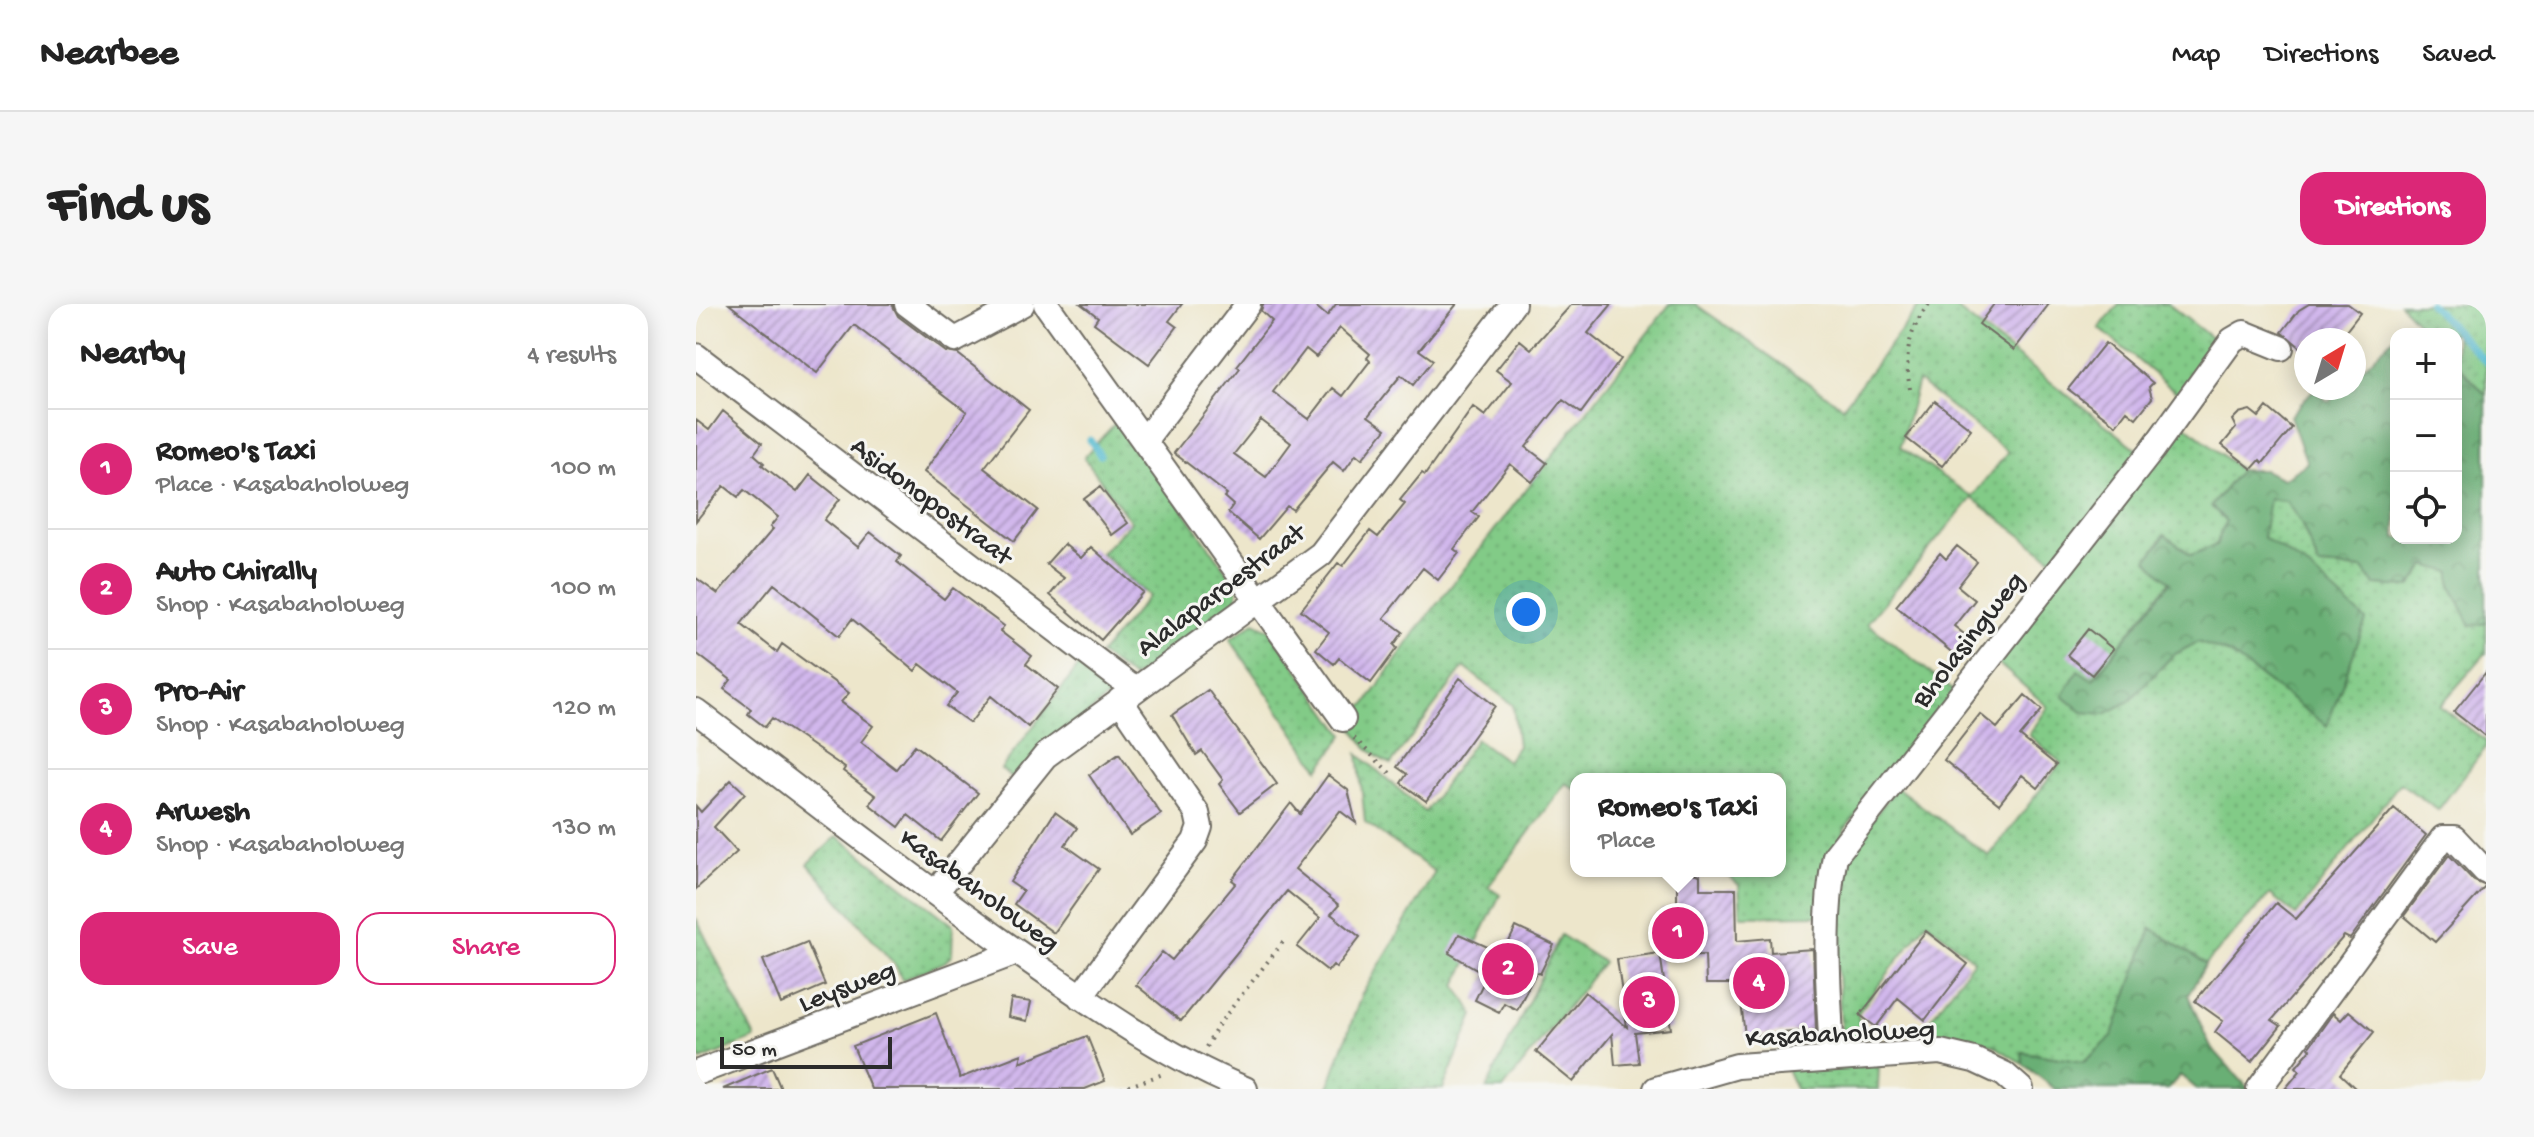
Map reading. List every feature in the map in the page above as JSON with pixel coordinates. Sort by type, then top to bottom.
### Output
[{"type":"street","points":[[907,304],[955,340],[1022,304]]},
{"type":"street","points":[[1046,304],[1343,719]]},
{"type":"street","points":[[1144,441],[1248,304]]},
{"type":"street","name":"Alalaparoestraat","points":[[935,893],[1045,756],[1321,554],[1513,304]]},
{"type":"street","name":"Bholasingweg","points":[[1832,1057],[1827,942],[1835,856],[2153,449],[2232,340],[2244,333],[2281,348]]},
{"type":"street","name":"Asidonopostraat","points":[[696,356],[1127,694],[1197,813],[1200,827],[1195,841],[1080,997]]},
{"type":"street","name":"Kasabaholoweg","points":[[696,711],[935,893],[1080,997],[1189,1064],[1245,1089]]},
{"type":"street","points":[[2259,1089],[2443,838],[2454,838],[2485,871]]},
{"type":"street","name":"Leysweg","points":[[696,1073],[1017,952]]},
{"type":"street","name":"Kasabaholoweg","points":[[1656,1089],[1737,1066],[1832,1057],[1940,1052],[1974,1060],[2004,1074],[2021,1089]]},
{"type":"path","points":[[1910,389],[1906,354],[1909,336],[1929,304]]},
{"type":"path","points":[[1343,719],[1358,744],[1390,773]]},
{"type":"path","points":[[1121,1089],[1189,1064],[1283,942]]},
{"type":"green space","points":[[1670,304],[1695,304],[1843,407],[1921,304],[1950,304],[2142,453],[2055,561],[1972,498],[1867,623],[1955,692],[1845,829],[1820,915],[1741,916],[1739,885],[1729,877],[1786,877],[1786,773],[1570,773],[1570,786],[1566,783],[1488,887],[1500,895],[1456,985],[1474,1015],[1443,1089],[1328,1089],[1361,996],[1435,872],[1365,822],[1358,754],[1425,812],[1476,739],[1507,761],[1518,746],[1513,705],[1464,667],[1391,764],[1365,745],[1346,717],[1366,704],[1417,630]],"holes":[[[1918,381],[2008,452],[1972,497],[1900,447]]]},
{"type":"green space","points":[[2119,304],[2168,304],[2222,346],[2183,398],[2099,328]]},
{"type":"green space","points":[[2400,304],[2486,304],[2486,395],[2462,369],[2462,328],[2422,328]]},
{"type":"green space","points":[[2390,341],[2390,544],[2462,544],[2462,369],[2486,395],[2486,623],[2471,626],[2451,586],[2451,572],[2426,565],[2410,587],[2375,585],[2363,569],[2319,566],[2301,523],[2286,501],[2269,499],[2263,537],[2305,565],[2366,620],[2327,726],[2230,654],[2198,642],[2173,655],[2128,702],[2105,714],[2082,712],[2063,696],[2078,670],[2093,680],[2170,582],[2147,560],[2165,535],[2191,555],[2216,545],[2226,521],[2211,506],[2240,470],[2264,470],[2283,479],[2307,463],[2290,416],[2304,400],[2366,400],[2366,365]]},
{"type":"green space","points":[[1119,419],[1237,586],[1237,604],[1133,678],[1100,654],[1149,596],[1101,553],[1131,522],[1084,457]]},
{"type":"green space","points":[[2182,422],[2240,470],[2211,506],[2226,521],[2216,545],[2192,555],[2164,535],[2148,559],[2170,581],[2092,680],[2078,671],[2063,696],[2128,702],[2173,655],[2198,642],[2230,654],[2326,725],[2305,565],[2263,537],[2268,499],[2286,501],[2301,523],[2319,566],[2363,569],[2375,585],[2409,587],[2426,565],[2452,572],[2471,625],[2486,623],[2486,653],[2440,706],[2486,741],[2486,747],[2438,810],[2400,783],[2296,915],[2270,894],[2206,964],[2151,928],[2113,1037],[2084,1062],[2023,1052],[2023,1064],[1993,1045],[1931,1034],[1929,1021],[1974,960],[1927,922],[1858,1013],[1861,1038],[1842,1043],[1834,903],[1840,865],[1896,787],[1989,856],[2061,763],[2029,735],[2048,707],[1993,659]]},
{"type":"green space","points":[[1255,622],[1269,629],[1344,735],[1319,769],[1230,639]]},
{"type":"green space","points":[[1081,663],[1110,688],[1111,694],[1013,779],[1001,769]]},
{"type":"green space","points":[[837,836],[953,925],[952,955],[945,962],[902,980],[896,966],[808,864]]},
{"type":"green space","points":[[696,918],[755,1038],[701,1060],[696,1048]]},
{"type":"green space","points":[[2151,928],[2206,964],[2188,995],[2210,1046],[2249,1089],[2197,1089],[2180,1075],[2168,1089],[2055,1089],[2023,1064],[2022,1052],[2084,1062],[2112,1037]]},
{"type":"green space","points":[[1561,935],[1603,962],[1503,1089],[1486,1089]]},
{"type":"green space","points":[[1879,1065],[1878,1089],[1796,1089],[1787,1069]]},
{"type":"building","points":[[729,304],[892,304],[898,316],[946,352],[958,354],[1029,410],[984,468],[1038,510],[1014,541],[924,472],[967,412],[854,325],[817,373]]},
{"type":"building","points":[[1081,304],[1182,304],[1169,321],[1177,327],[1149,364],[1094,323],[1098,317]]},
{"type":"building","points":[[1263,304],[1313,304],[1327,316],[1336,304],[1457,304],[1419,350],[1433,360],[1413,385],[1401,375],[1368,416],[1386,429],[1362,459],[1356,454],[1344,471],[1333,462],[1293,510],[1287,506],[1259,539],[1228,512],[1233,505],[1224,497],[1227,494],[1174,453],[1272,321],[1261,311]],"holes":[[[1340,328],[1370,354],[1367,358],[1370,361],[1343,396],[1333,388],[1309,419],[1273,392],[1306,349],[1316,357]],[[1261,420],[1291,443],[1266,477],[1234,454]]]},
{"type":"building","points":[[1572,304],[1612,304],[1588,333],[1621,359],[1581,413],[1563,400],[1526,447],[1547,463],[1532,482],[1510,464],[1472,512],[1479,517],[1454,549],[1459,553],[1438,580],[1423,568],[1384,618],[1403,632],[1394,645],[1397,648],[1371,683],[1339,658],[1334,664],[1316,649],[1329,632],[1301,610],[1338,563],[1343,566],[1370,531],[1378,537],[1405,504],[1400,500],[1422,473],[1425,475],[1473,407],[1485,416],[1512,382],[1496,370],[1520,340],[1531,349]]},
{"type":"building","points":[[1994,304],[2049,304],[2014,350],[1979,324]]},
{"type":"building","points":[[2309,304],[2348,304],[2360,313],[2348,328],[2294,328],[2294,342],[2282,332],[2299,310]]},
{"type":"building","points":[[2105,343],[2153,383],[2149,387],[2152,398],[2136,418],[2127,411],[2116,425],[2068,389]]},
{"type":"building","points":[[1935,401],[1971,429],[1942,466],[1906,438]]},
{"type":"building","points":[[2267,407],[2292,428],[2263,463],[2260,460],[2252,469],[2222,445],[2236,428],[2232,420],[2239,413],[2250,410],[2259,417]]},
{"type":"building","points":[[723,411],[762,443],[754,454],[764,463],[762,465],[797,492],[810,475],[840,499],[824,520],[858,547],[870,532],[901,556],[897,562],[944,599],[953,588],[1004,626],[1000,631],[1032,656],[1026,664],[1058,689],[1028,727],[991,696],[970,723],[946,706],[957,693],[920,664],[915,671],[852,619],[839,636],[774,584],[741,624],[777,652],[782,644],[849,693],[841,702],[873,726],[861,742],[896,769],[915,745],[978,793],[941,841],[908,815],[899,827],[869,804],[876,796],[843,771],[845,768],[772,718],[765,727],[748,714],[751,709],[724,689],[731,680],[696,653],[696,578],[718,594],[773,529],[770,527],[778,517],[744,490],[738,497],[724,486],[696,521],[696,420],[709,430]]},
{"type":"building","points":[[1100,487],[1128,523],[1112,535],[1084,499]]},
{"type":"building","points":[[1064,544],[1081,558],[1091,547],[1143,592],[1101,640],[1050,595],[1064,578],[1046,564]]},
{"type":"building","points":[[1957,546],[1977,562],[1958,586],[1975,600],[1954,626],[1969,638],[1955,655],[1896,606],[1940,553],[1946,559]]},
{"type":"building","points":[[2088,629],[2113,649],[2092,675],[2067,655]]},
{"type":"building","points":[[2486,672],[2486,737],[2454,712]]},
{"type":"building","points":[[1460,678],[1495,706],[1426,801],[1401,783],[1407,774],[1397,767]]},
{"type":"building","points":[[1208,690],[1277,784],[1240,812],[1219,784],[1223,780],[1202,751],[1196,755],[1172,715]]},
{"type":"building","points":[[2025,695],[2042,710],[2020,736],[2056,765],[2038,788],[2022,775],[1999,804],[1944,760],[1980,714],[1997,728]]},
{"type":"building","points":[[1119,754],[1161,814],[1130,835],[1089,775]]},
{"type":"building","points":[[1328,775],[1348,790],[1356,823],[1340,811],[1295,869],[1339,905],[1331,914],[1360,937],[1336,968],[1333,965],[1328,971],[1297,947],[1320,918],[1287,891],[1181,1021],[1136,985],[1162,952],[1172,960],[1236,883],[1232,880],[1291,803],[1300,814]]},
{"type":"building","points":[[731,780],[745,793],[714,827],[737,852],[696,889],[696,806],[701,812]]},
{"type":"building","points":[[2394,808],[2426,835],[2350,939],[2344,936],[2272,1020],[2281,1026],[2252,1062],[2215,1032],[2223,1021],[2195,1001],[2276,903],[2296,919]]},
{"type":"building","points":[[1055,812],[1077,828],[1065,845],[1099,869],[1054,933],[1014,904],[1023,891],[1010,882]]},
{"type":"building","points":[[2449,855],[2474,881],[2486,886],[2435,942],[2404,916]]},
{"type":"building","points":[[1677,877],[1700,877],[1700,889],[1736,889],[1737,941],[1770,938],[1771,952],[1813,949],[1816,1030],[1745,1036],[1739,984],[1706,984],[1705,955],[1663,956],[1661,910],[1677,909]]},
{"type":"building","points":[[1516,927],[1554,945],[1517,1010],[1504,1003],[1499,1012],[1475,1000],[1487,975],[1449,953],[1459,934],[1503,954]]},
{"type":"building","points":[[1926,931],[1968,964],[1925,1020],[1898,998],[1876,1027],[1860,1015]]},
{"type":"building","points":[[807,942],[825,985],[781,1004],[763,960]]},
{"type":"building","points":[[1660,953],[1671,1029],[1635,1033],[1639,1063],[1615,1065],[1612,1034],[1573,1082],[1536,1052],[1585,992],[1627,1027],[1617,959]]},
{"type":"building","points":[[1011,999],[1031,1002],[1027,1021],[1008,1017]]},
{"type":"building","points":[[2349,1011],[2374,1032],[2340,1074],[2356,1089],[2285,1089],[2300,1071],[2296,1067],[2333,1013],[2341,1020]]},
{"type":"building","points":[[936,1013],[960,1078],[1022,1054],[1020,1062],[1087,1036],[1105,1081],[1085,1089],[871,1089],[853,1046]]},
{"type":"building","points":[[772,1068],[781,1089],[723,1089]]},
{"type":"waterway","points":[[2430,304],[2486,362]]},
{"type":"waterway","points":[[1090,440],[1100,455]]},
{"type":"place","name":"Romeo's Taxi","points":[[1678,933]]},
{"type":"place","name":"Auto Chirally","points":[[1508,969]]},
{"type":"place","name":"Arwesh","points":[[1759,983]]},
{"type":"place","name":"Pro-Air","points":[[1649,1002]]}]
